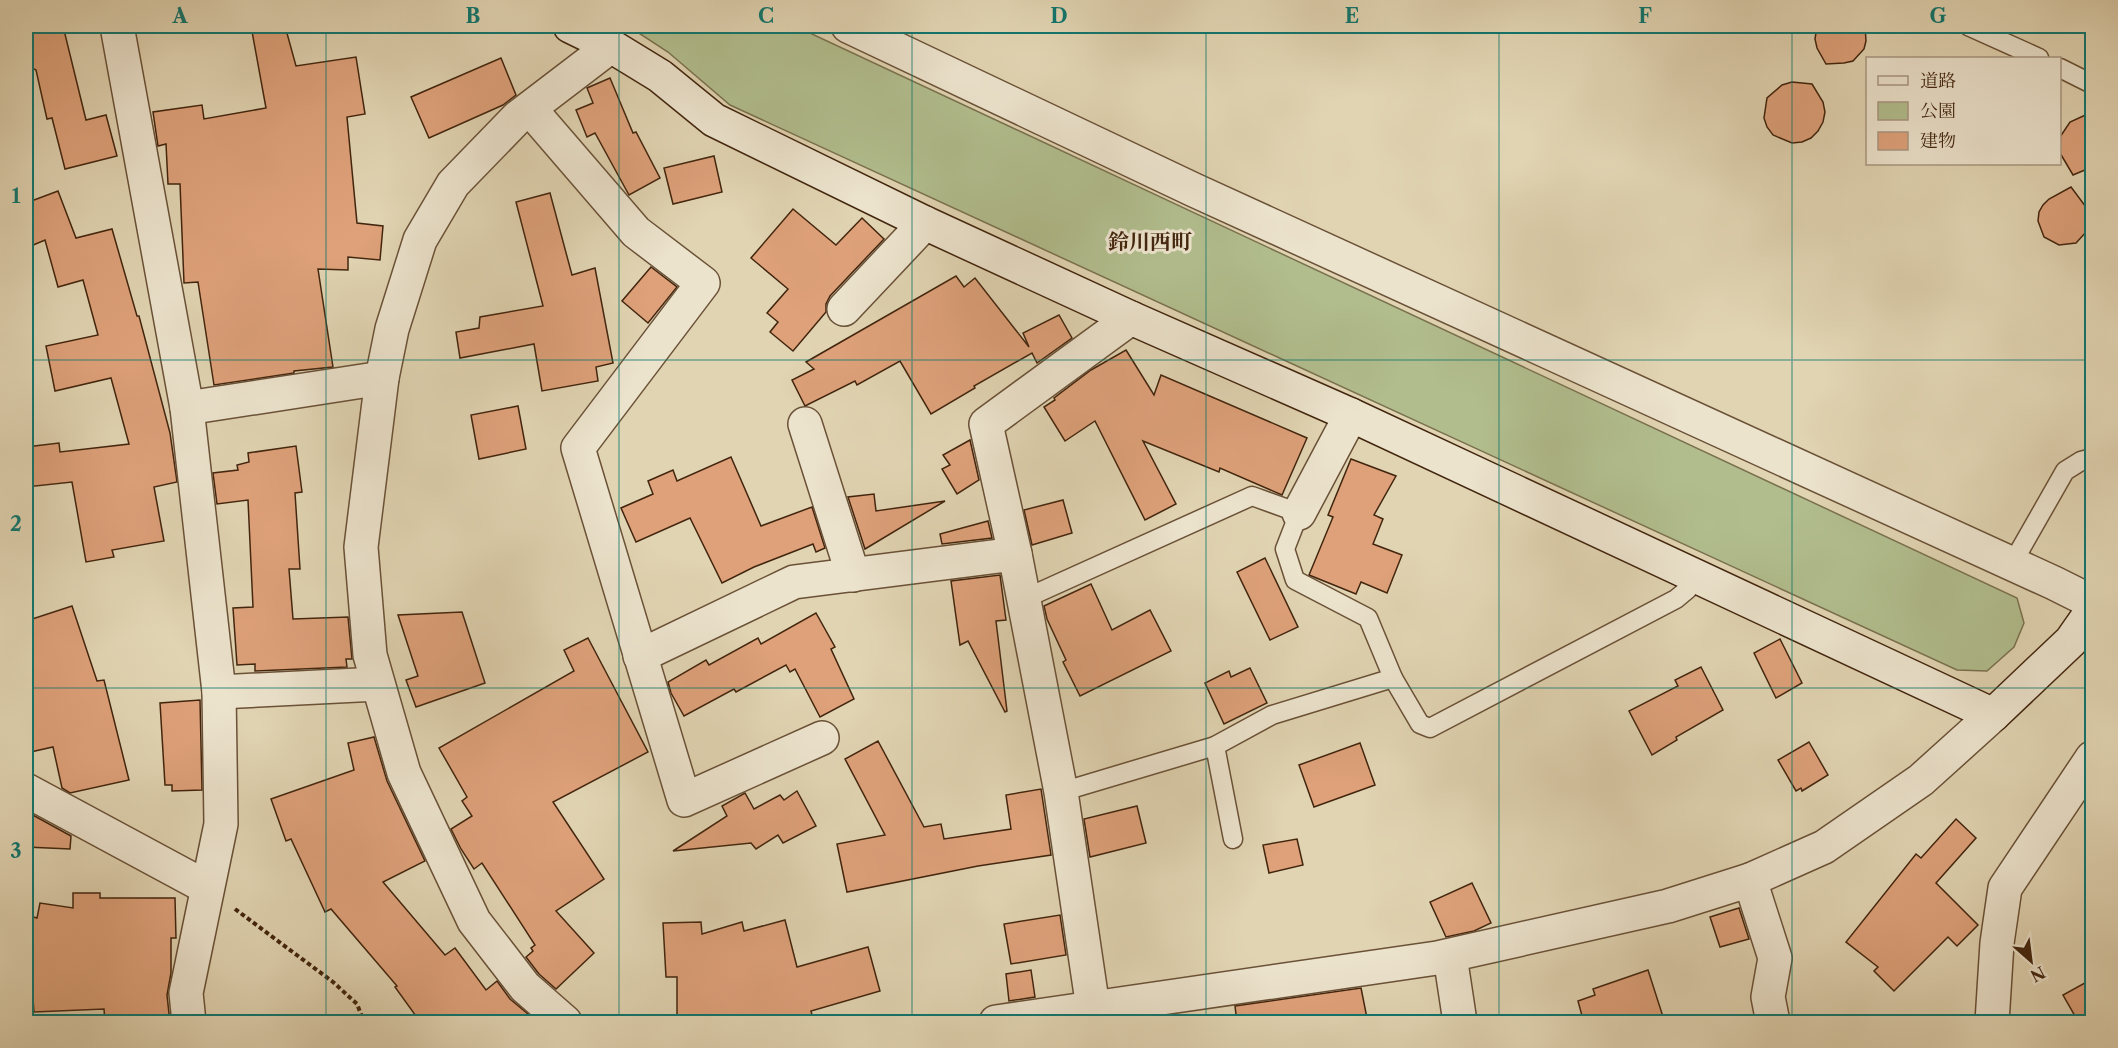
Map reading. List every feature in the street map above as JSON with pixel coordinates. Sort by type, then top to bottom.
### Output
[{"type":"street","points":[[117,26],[187,408],[219,692],[220,824],[186,993],[189,1023]]},
{"type":"street","points":[[570,26],[611,46],[660,76],[714,120],[925,223],[1131,318],[1351,415],[1994,715]]},
{"type":"street","points":[[848,26],[1194,190],[2092,602]]},
{"type":"street","points":[[565,1023],[525,987],[474,921],[404,773],[370,655],[361,547],[382,378],[392,329],[420,240],[453,184],[518,117],[611,46]]},
{"type":"street","points":[[530,109],[636,232],[703,283],[578,448],[684,800],[822,738]]},
{"type":"street","points":[[844,309],[925,223]]},
{"type":"street","points":[[1093,1016],[1061,792],[1015,554],[986,424],[1131,318]]},
{"type":"street","points":[[187,408],[382,378]]},
{"type":"street","points":[[1299,513],[1351,415]]},
{"type":"street","points":[[805,424],[853,575]]},
{"type":"street","points":[[640,656],[794,582],[1015,554]]},
{"type":"street","points":[[996,1023],[1093,1016],[1450,956],[1668,906],[1750,880],[1824,847],[1922,780],[2072,641],[2092,611]]},
{"type":"street","points":[[219,692],[378,684]]},
{"type":"street","points":[[1992,1023],[1997,943],[2005,888],[2092,758]]},
{"type":"street","points":[[26,790],[206,887]]},
{"type":"street","points":[[1750,880],[1775,958],[1768,997],[1773,1023]]},
{"type":"street","points":[[1450,956],[1460,1023]]},
{"type":"lane","points":[[1968,26],[2037,57]]},
{"type":"lane","points":[[2061,68],[2092,84]]},
{"type":"lane","points":[[2012,564],[2065,471],[2081,461],[2092,458]]},
{"type":"lane","points":[[1024,599],[1252,496],[1299,513],[1285,549],[1295,580],[1368,618],[1394,678],[1420,724],[1430,728],[1676,599],[1688,589],[1697,575]]},
{"type":"lane","points":[[1061,792],[1215,746],[1272,715],[1394,678]]},
{"type":"lane","points":[[1215,746],[1233,839]]},
{"type":"path","points":[[206,887],[333,982],[357,1004],[364,1023]]},
{"type":"green space","points":[[628,26],[795,26],[2017,598],[2024,623],[2014,647],[1987,671],[1957,670],[730,105],[668,52]]},
{"type":"building","points":[[31,26],[63,26],[86,120],[106,115],[117,156],[65,169],[52,118],[47,119],[36,70],[26,65],[26,37]]},
{"type":"building","points":[[251,26],[285,26],[296,66],[356,57],[365,114],[347,117],[357,223],[383,226],[380,260],[348,257],[348,270],[318,269],[333,367],[294,371],[294,373],[214,385],[198,282],[184,283],[180,184],[168,184],[166,144],[158,146],[153,112],[202,105],[204,119],[266,108]]},
{"type":"building","points":[[1817,26],[1865,26],[1864,49],[1853,61],[1826,64],[1817,48],[1815,39]]},
{"type":"building","points":[[501,58],[516,95],[503,105],[429,138],[411,97]]},
{"type":"building","points":[[610,78],[633,133],[636,132],[660,178],[629,195],[595,133],[587,137],[576,110],[593,103],[587,88]]},
{"type":"building","points":[[1792,82],[1812,84],[1823,102],[1825,112],[1823,122],[1811,138],[1792,143],[1773,135],[1764,118],[1767,98],[1782,85]]},
{"type":"building","points":[[2092,112],[2092,167],[2073,175],[2061,155],[2061,136],[2070,122]]},
{"type":"building","points":[[714,156],[722,192],[673,204],[664,168]]},
{"type":"building","points":[[2071,187],[2086,207],[2089,223],[2087,231],[2076,243],[2059,245],[2044,237],[2038,221],[2039,212],[2049,199]]},
{"type":"building","points":[[58,191],[76,238],[112,229],[137,316],[139,316],[170,433],[177,482],[154,487],[164,541],[112,550],[114,557],[86,562],[72,482],[26,487],[26,447],[59,443],[60,452],[129,444],[111,378],[55,391],[46,346],[98,335],[83,280],[58,287],[45,240],[26,248],[26,203]]},
{"type":"building","points":[[550,193],[572,275],[595,268],[613,363],[596,367],[598,381],[542,391],[534,344],[460,358],[456,332],[479,328],[480,317],[543,306],[516,202]]},
{"type":"building","points":[[793,209],[836,245],[862,218],[884,239],[830,296],[826,304],[826,312],[793,351],[770,332],[778,322],[767,313],[788,289],[751,258]]},
{"type":"building","points":[[651,267],[677,287],[648,323],[622,301]]},
{"type":"building","points":[[956,276],[964,287],[975,278],[1029,347],[1023,333],[1059,315],[1072,338],[1037,363],[1032,353],[931,414],[900,361],[857,385],[855,381],[805,406],[792,380],[814,369],[806,362]]},
{"type":"building","points":[[1126,350],[1154,395],[1161,375],[1307,438],[1282,495],[1220,468],[1219,472],[1143,441],[1176,504],[1145,520],[1095,421],[1065,441],[1044,407],[1091,370]]},
{"type":"building","points":[[518,406],[526,449],[479,459],[471,415]]},
{"type":"building","points":[[970,440],[979,480],[957,494],[942,469],[950,465],[943,455]]},
{"type":"building","points":[[296,446],[302,492],[295,493],[300,569],[289,569],[293,619],[348,617],[352,659],[346,659],[347,667],[255,671],[255,664],[237,665],[233,608],[253,607],[248,500],[217,504],[213,473],[238,470],[237,465],[249,462],[248,453]]},
{"type":"building","points":[[731,457],[761,526],[812,507],[825,548],[816,552],[813,544],[754,567],[722,583],[690,518],[636,542],[621,508],[653,494],[648,481],[673,470],[677,481]]},
{"type":"building","points":[[1351,459],[1396,476],[1374,515],[1383,519],[1373,544],[1402,555],[1387,593],[1361,582],[1356,594],[1309,575],[1333,517],[1328,515]]},
{"type":"building","points":[[874,494],[876,511],[945,501],[865,549],[848,497]]},
{"type":"building","points":[[1063,500],[1072,533],[1032,545],[1024,510]]},
{"type":"building","points":[[988,521],[992,538],[942,544],[940,534]]},
{"type":"building","points":[[1265,558],[1298,627],[1270,640],[1237,572]]},
{"type":"building","points":[[1000,575],[1006,620],[996,621],[1007,711],[1005,712],[968,641],[960,645],[951,581]]},
{"type":"building","points":[[1091,584],[1112,630],[1150,610],[1171,651],[1080,696],[1063,662],[1066,660],[1047,619],[1044,606]]},
{"type":"building","points":[[72,606],[97,681],[104,680],[129,780],[70,793],[62,788],[53,747],[26,753],[26,621]]},
{"type":"building","points":[[462,612],[485,683],[416,707],[406,680],[418,676],[398,615]]},
{"type":"building","points":[[816,613],[835,647],[831,649],[854,699],[820,717],[795,669],[790,672],[786,665],[684,716],[671,693],[668,682],[706,660],[709,665],[758,638],[761,644]]},
{"type":"building","points":[[588,638],[648,752],[553,802],[604,879],[556,911],[594,953],[556,989],[539,974],[526,957],[533,951],[531,948],[535,945],[482,863],[474,869],[451,829],[472,816],[462,801],[467,797],[439,748],[574,671],[564,650]]},
{"type":"building","points":[[1780,639],[1802,683],[1776,698],[1754,653]]},
{"type":"building","points":[[1701,667],[1723,710],[1676,737],[1677,740],[1652,755],[1629,711],[1678,686],[1675,680]]},
{"type":"building","points":[[1250,668],[1267,703],[1224,724],[1205,683],[1229,671],[1231,677]]},
{"type":"building","points":[[200,700],[202,790],[172,791],[172,785],[165,785],[160,703]]},
{"type":"building","points":[[374,737],[387,781],[425,861],[383,882],[445,955],[455,948],[486,990],[497,981],[510,999],[528,1014],[519,1023],[421,1023],[395,987],[397,986],[331,909],[325,912],[291,839],[286,841],[271,799],[354,770],[348,743]]},
{"type":"building","points":[[878,741],[924,827],[941,824],[944,839],[1011,829],[1006,795],[1041,789],[1051,855],[978,866],[847,892],[837,844],[885,835],[845,759]]},
{"type":"building","points":[[1809,742],[1828,775],[1802,791],[1801,788],[1796,791],[1778,760]]},
{"type":"building","points":[[1360,743],[1375,785],[1314,807],[1299,765]]},
{"type":"building","points":[[797,791],[816,826],[783,843],[778,835],[756,849],[751,843],[673,851],[727,816],[722,806],[745,793],[754,809],[780,795],[784,800]]},
{"type":"building","points":[[1137,806],[1146,843],[1090,857],[1084,819]]},
{"type":"building","points":[[26,814],[31,814],[71,836],[70,849],[26,847]]},
{"type":"building","points":[[1956,819],[1976,838],[1936,883],[1978,925],[1957,946],[1948,937],[1894,991],[1874,971],[1878,967],[1846,942],[1916,854],[1921,858]]},
{"type":"building","points":[[1297,839],[1303,865],[1269,873],[1263,845]]},
{"type":"building","points":[[1472,883],[1491,923],[1474,931],[1446,937],[1430,902]]},
{"type":"building","points":[[73,893],[100,893],[100,898],[175,898],[176,938],[171,938],[171,973],[167,995],[170,1023],[105,1023],[104,1009],[34,1012],[29,946],[26,945],[26,915],[37,918],[40,903],[73,908]]},
{"type":"building","points":[[1739,908],[1749,939],[1720,947],[1710,917]]},
{"type":"building","points":[[1060,915],[1066,955],[1011,964],[1004,924]]},
{"type":"building","points":[[785,920],[797,967],[868,947],[880,991],[811,1011],[814,1023],[677,1023],[677,977],[666,977],[663,923],[701,922],[702,934],[742,922],[744,931]]},
{"type":"building","points":[[1031,970],[1035,997],[1009,1001],[1006,974]]},
{"type":"building","points":[[1648,970],[1665,1023],[1584,1023],[1578,1001],[1595,995],[1593,989]]},
{"type":"building","points":[[2092,979],[2092,1023],[2079,1023],[2063,995]]},
{"type":"building","points":[[1361,988],[1368,1023],[1237,1023],[1235,1006]]},
{"type":"district","name":"鈴川西町","points":[[1150,242]]}]
